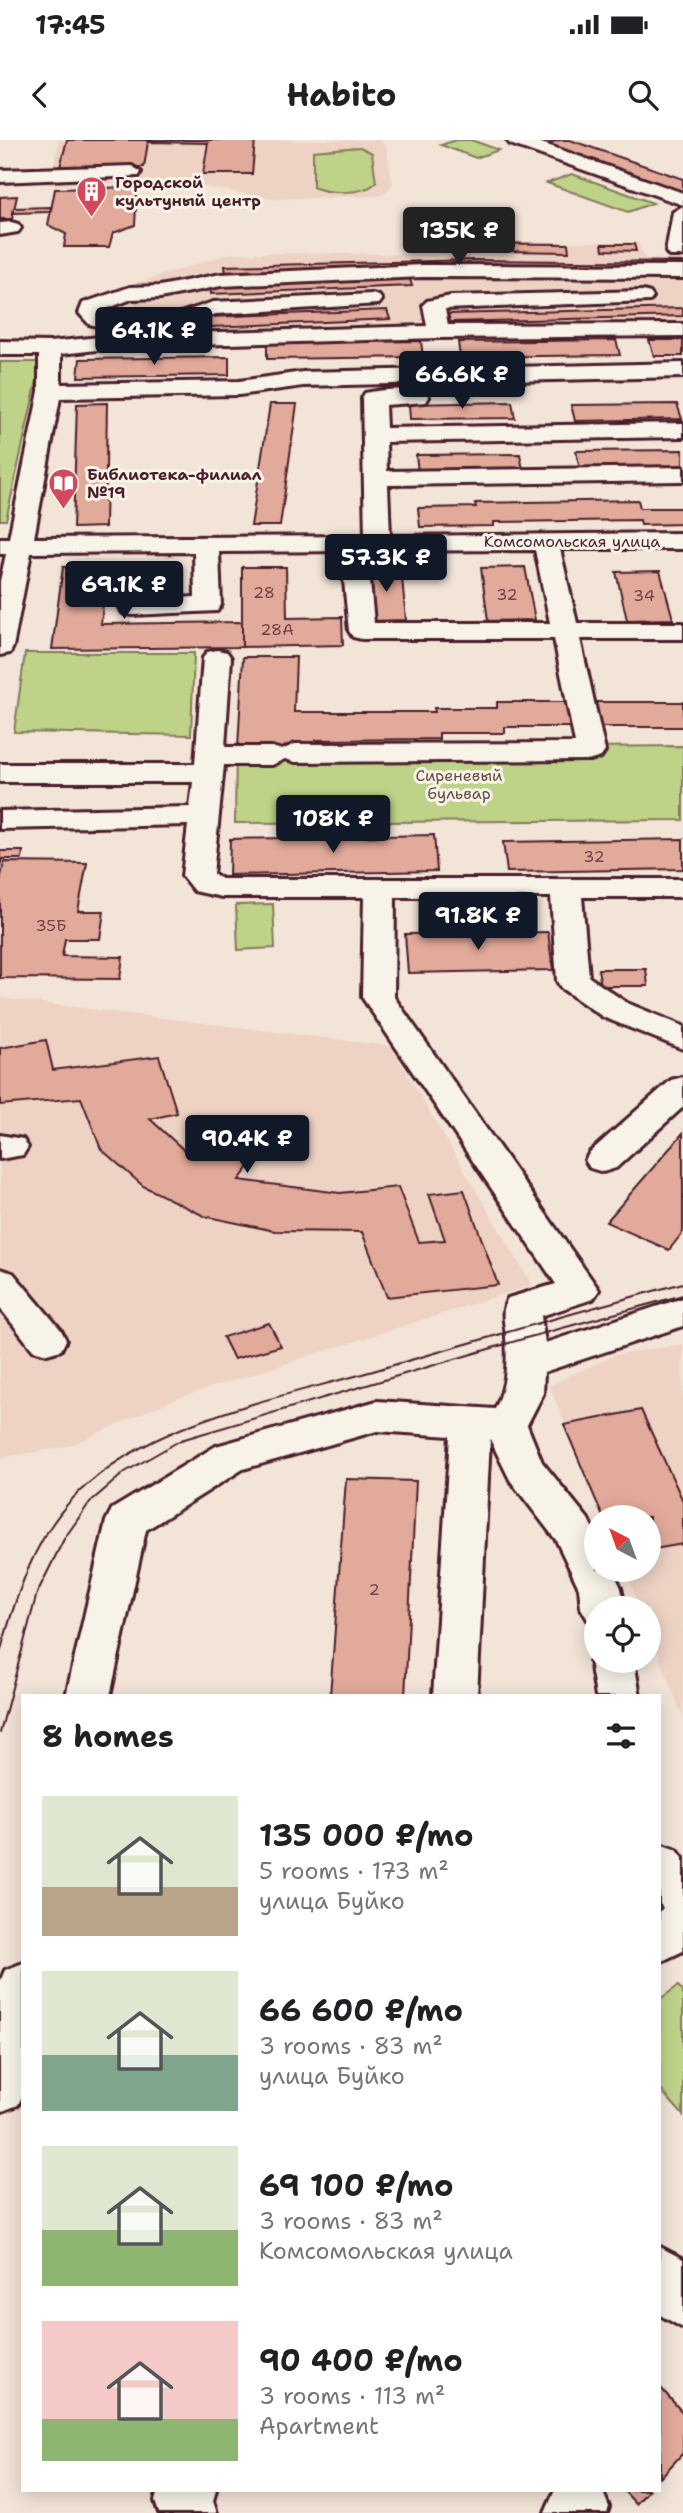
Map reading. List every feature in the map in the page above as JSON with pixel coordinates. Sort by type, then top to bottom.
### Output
[{"type":"street","points":[[516,140],[683,199]]},
{"type":"street","points":[[0,176],[132,172]]},
{"type":"street","points":[[371,253],[680,252],[683,212]]},
{"type":"street","points":[[130,293],[143,279],[194,264]]},
{"type":"street","points":[[180,341],[97,318],[90,313],[90,307],[130,293],[159,292],[221,280],[422,271],[683,272]]},
{"type":"street","points":[[439,332],[434,306],[451,302],[669,297]]},
{"type":"street","points":[[180,341],[167,325],[212,308],[372,300]]},
{"type":"street","points":[[0,348],[50,349],[124,341],[439,332],[683,330]]},
{"type":"street","points":[[0,647],[11,546],[50,391],[50,349]]},
{"type":"street","points":[[50,391],[239,388],[303,379],[683,370]]},
{"type":"street","points":[[378,543],[373,398],[521,396]]},
{"type":"street","points":[[374,435],[683,430]]},
{"type":"street","points":[[376,478],[683,474]]},
{"type":"street","points":[[0,773],[210,764],[283,754],[591,751],[546,541]]},
{"type":"street","name":"Комсомольская улица","points":[[11,546],[683,541]]},
{"type":"street","points":[[132,607],[208,605],[206,544]]},
{"type":"street","points":[[356,571],[362,631],[683,631]]},
{"type":"street","points":[[217,658],[210,764],[197,876],[205,884],[222,888],[683,888]]},
{"type":"street","points":[[0,820],[204,817]]},
{"type":"street","points":[[380,888],[378,997],[580,1290],[521,1308],[526,1338],[523,1394],[489,1423],[455,1694]]},
{"type":"street","points":[[566,888],[573,981],[615,1010],[683,1038]]},
{"type":"street","points":[[603,1160],[683,1088]]},
{"type":"street","points":[[0,1282],[47,1340]]},
{"type":"street","points":[[524,1364],[683,1312]]},
{"type":"street","points":[[88,1694],[127,1521],[230,1457],[377,1416],[489,1423],[573,1531],[601,1596]]},
{"type":"street","points":[[614,1673],[618,1694]]},
{"type":"street","points":[[661,1866],[683,1897]]},
{"type":"street","points":[[661,1939],[683,1922]]},
{"type":"street","points":[[0,2087],[21,1995]]},
{"type":"street","points":[[661,2275],[683,2300]]},
{"type":"street","points":[[186,2492],[184,2501],[188,2513]]},
{"type":"shaded area","points":[[59,140],[380,140],[386,146],[393,184],[385,193],[377,196],[275,199],[182,183],[49,185]]},
{"type":"shaded area","points":[[412,241],[638,242],[646,259],[683,260],[683,322],[182,335],[140,319],[128,286],[231,253],[408,254]]},
{"type":"shaded area","points":[[0,998],[391,1046],[532,1285],[172,1400],[69,1446],[0,1458]]},
{"type":"shaded area","points":[[683,1344],[683,1718],[661,1662],[661,1596],[635,1596],[630,1582],[662,1582],[662,1505],[598,1505],[549,1385],[614,1355]]},
{"type":"green space","points":[[456,140],[471,140],[499,150],[476,158],[441,145]]},
{"type":"green space","points":[[360,147],[372,153],[376,183],[362,190],[345,192],[313,187],[313,151]]},
{"type":"green space","points":[[572,174],[653,203],[628,212],[547,183]]},
{"type":"green space","points":[[0,362],[41,362],[6,520],[0,520]]},
{"type":"green space","points":[[25,653],[194,653],[191,735],[14,732]]},
{"type":"green space","name":"Сиреневый бульвар","points":[[683,746],[683,820],[235,823],[236,750]]},
{"type":"green space","points":[[273,904],[275,948],[238,950],[236,905]]},
{"type":"green space","points":[[678,1986],[683,1991],[683,2115],[661,2090],[661,1998]]},
{"type":"building","points":[[67,140],[255,140],[252,174],[203,174],[208,143],[148,142],[144,167],[60,167]]},
{"type":"building","points":[[570,140],[683,179],[683,195],[543,145]]},
{"type":"building","name":"Городской культуный центр","points":[[137,187],[135,225],[113,233],[109,247],[64,247],[66,234],[48,225],[55,189]]},
{"type":"building","points":[[17,196],[12,219],[0,219],[0,197]]},
{"type":"building","points":[[51,207],[50,212],[13,213],[14,208]]},
{"type":"building","points":[[418,243],[568,244],[569,252],[418,250]]},
{"type":"building","points":[[602,244],[634,244],[636,251],[603,250]]},
{"type":"building","points":[[475,260],[683,262],[683,271],[226,274],[225,266]]},
{"type":"building","points":[[410,279],[412,286],[211,294],[210,286]]},
{"type":"building","points":[[683,308],[683,316],[450,322],[448,314]]},
{"type":"building","points":[[387,310],[390,319],[211,327],[209,317]]},
{"type":"building","points":[[616,340],[620,355],[460,357],[458,342]]},
{"type":"building","points":[[649,340],[683,340],[683,356],[654,356]]},
{"type":"building","points":[[421,341],[423,357],[267,359],[267,343]]},
{"type":"building","points":[[229,357],[229,375],[78,377],[80,359]]},
{"type":"building","points":[[512,402],[515,418],[410,419],[409,404]]},
{"type":"building","points":[[107,403],[105,527],[73,528],[77,404]]},
{"type":"building","points":[[270,404],[297,404],[280,526],[251,526]]},
{"type":"building","points":[[677,404],[682,419],[575,421],[571,405]]},
{"type":"building","points":[[683,450],[683,467],[580,469],[576,451]]},
{"type":"building","points":[[520,454],[523,470],[418,472],[416,455]]},
{"type":"building","points":[[638,500],[640,508],[683,508],[683,524],[641,525],[640,520],[494,522],[494,526],[420,527],[418,508],[476,507],[475,503]]},
{"type":"building","points":[[63,567],[107,567],[101,624],[242,622],[242,647],[52,649]]},
{"type":"building","points":[[242,567],[286,567],[287,618],[342,617],[343,645],[242,647]]},
{"type":"building","points":[[366,567],[401,567],[406,620],[370,621]]},
{"type":"building","points":[[525,567],[535,620],[488,621],[481,568]]},
{"type":"building","points":[[660,571],[673,619],[627,620],[616,572]]},
{"type":"building","points":[[243,657],[296,657],[294,712],[435,712],[434,708],[497,708],[497,702],[683,702],[683,727],[505,727],[505,733],[439,733],[439,739],[316,740],[315,748],[238,748]]},
{"type":"building","points":[[434,835],[437,871],[229,875],[230,839]]},
{"type":"building","points":[[683,839],[683,869],[507,872],[503,842]]},
{"type":"building","points":[[0,851],[23,851],[22,859],[2,859],[0,866]]},
{"type":"building","points":[[4,862],[87,863],[78,911],[104,911],[100,939],[65,939],[62,956],[123,957],[120,979],[0,978],[0,881]]},
{"type":"building","points":[[548,932],[553,970],[408,973],[405,934]]},
{"type":"building","points":[[598,969],[646,969],[648,986],[601,986]]},
{"type":"building","points":[[46,1040],[53,1070],[159,1056],[177,1113],[150,1119],[187,1153],[199,1140],[252,1163],[239,1180],[340,1193],[398,1187],[419,1242],[445,1240],[429,1194],[464,1190],[498,1285],[387,1297],[362,1232],[275,1231],[204,1216],[143,1186],[101,1149],[81,1098],[0,1105],[0,1048]]},
{"type":"building","points":[[683,1133],[683,1232],[669,1250],[606,1222]]},
{"type":"building","points":[[269,1323],[281,1346],[234,1359],[223,1337]]},
{"type":"building","points":[[641,1410],[683,1501],[683,1544],[662,1548],[662,1505],[598,1505],[564,1425]]},
{"type":"building","points":[[346,1479],[416,1481],[405,1694],[330,1694]]},
{"type":"building","points":[[661,2388],[683,2413],[683,2453],[661,2477]]},
{"type":"building","points":[[625,2492],[647,2492],[636,2504]]},
{"type":"tram line","points":[[0,1653],[28,1568],[50,1528],[78,1493],[108,1468],[142,1447],[217,1415],[683,1283]]},
{"type":"tram line","points":[[0,1733],[37,1593],[64,1539],[90,1502],[125,1472],[181,1440],[526,1338],[683,1295]]},
{"type":"place","name":"Городской культуный центр","points":[[92,218]]},
{"type":"place","name":"Библиотека-филиал №19","points":[[64,510]]}]
